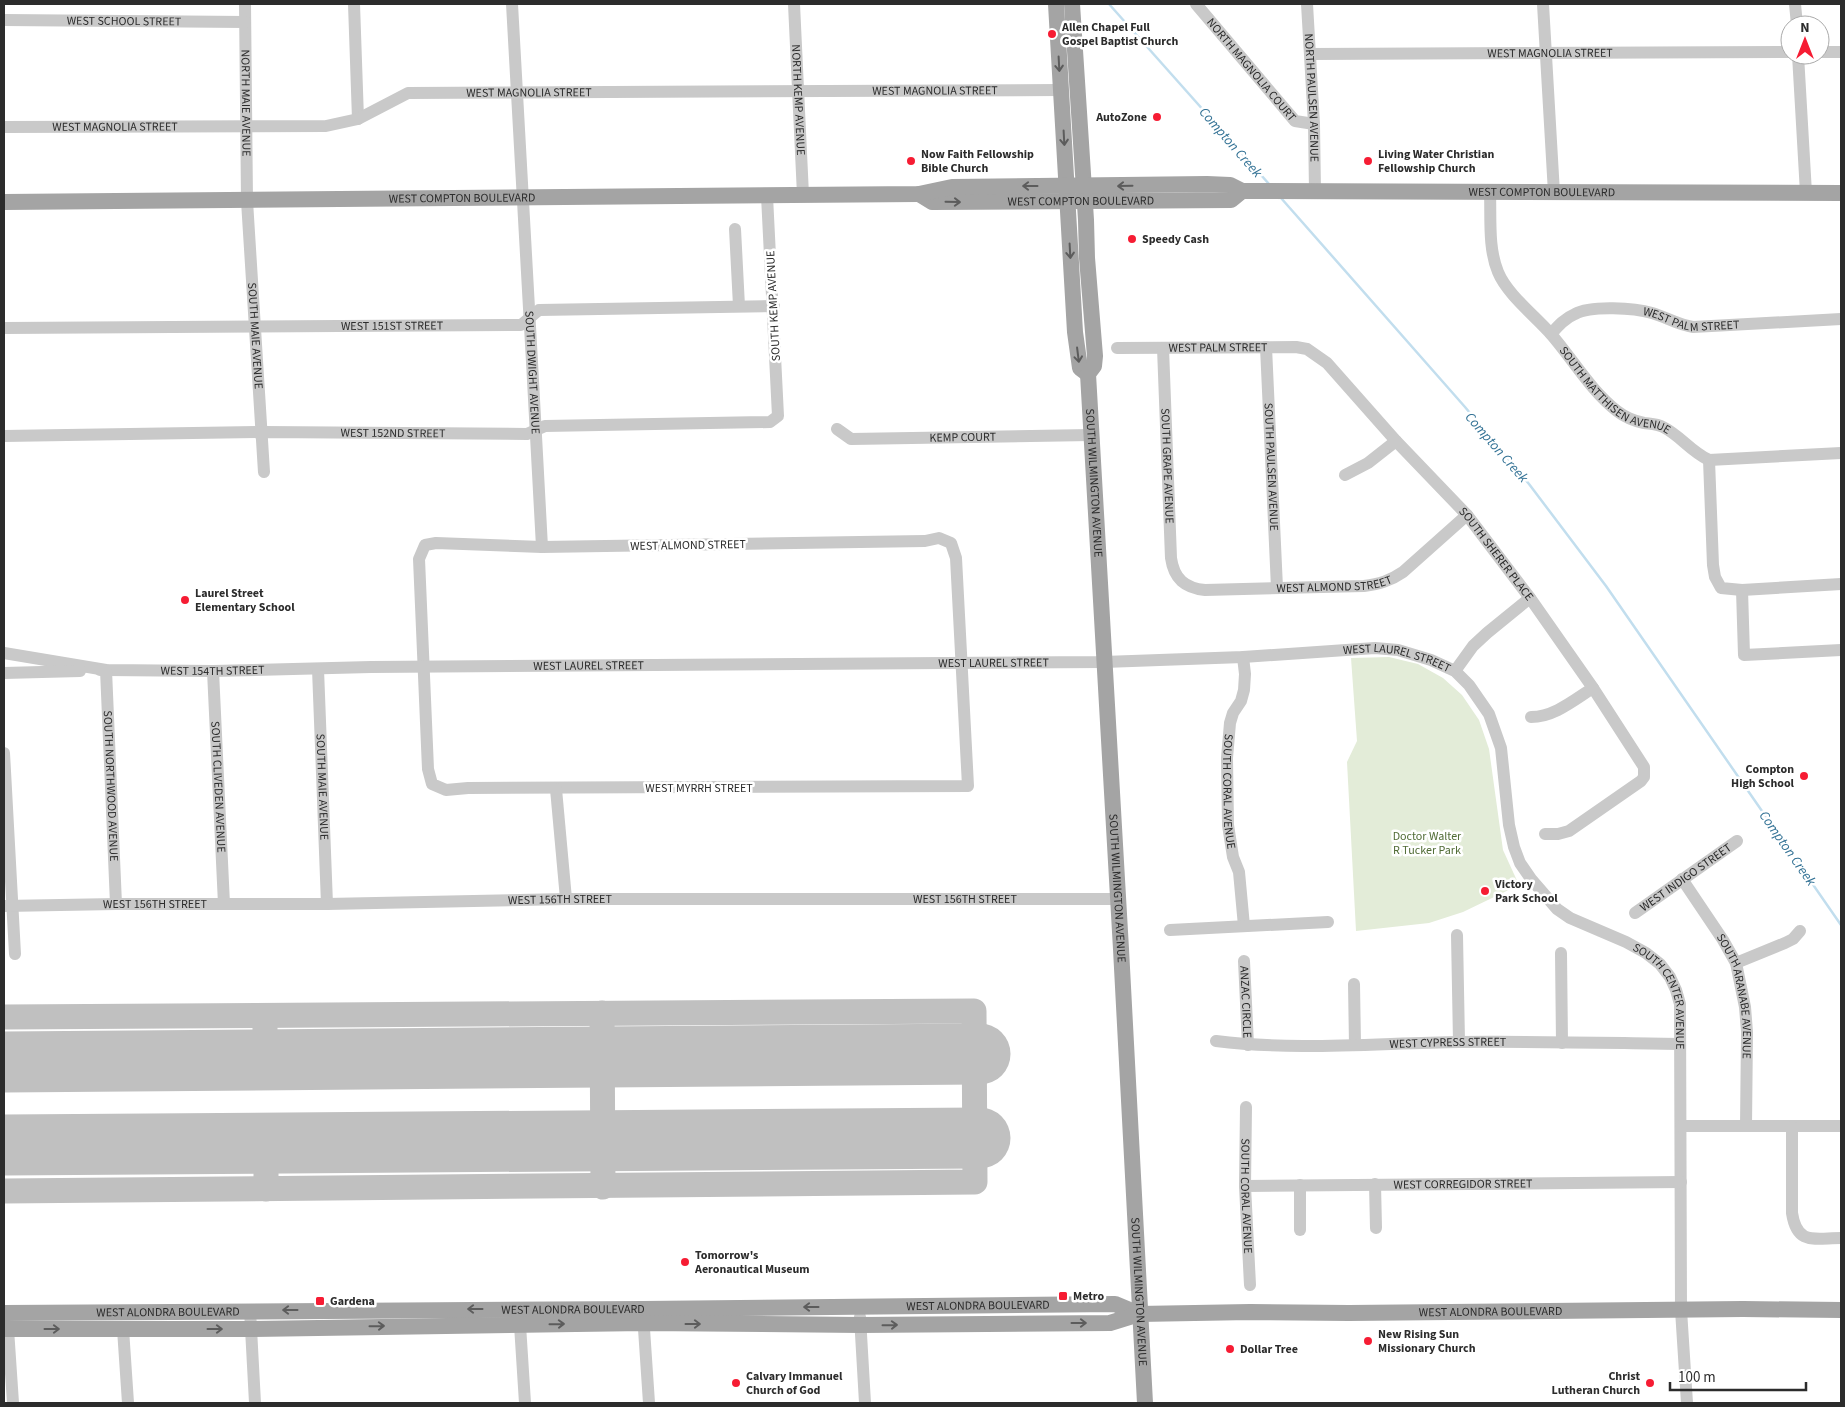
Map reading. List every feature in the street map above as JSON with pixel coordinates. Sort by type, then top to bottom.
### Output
[{"type":"main road","name":"SOUTH WILMINGTON AVENUE","points":[[1056,4],[1076,341],[1080,368],[1088,374]]},
{"type":"main road","name":"SOUTH WILMINGTON AVENUE","points":[[1072,4],[1087,258],[1095,356],[1094,366],[1088,374],[1145,1403]]},
{"type":"main road","name":"WEST COMPTON BOULEVARD","points":[[4,202],[803,196],[919,194],[952,187],[1084,194],[1207,184],[1230,185],[1250,192],[1841,193]]},
{"type":"main road","name":"WEST ALONDRA BOULEVARD","points":[[4,1313],[250,1310],[522,1317],[644,1316],[860,1307],[1114,1304],[1139,1314]]},
{"type":"main road","name":"WEST ALONDRA BOULEVARD","points":[[644,1316],[861,1325],[1110,1324],[1139,1314],[1841,1310]]},
{"type":"main road","name":"WEST ALONDRA BOULEVARD","points":[[6,1329],[250,1329],[522,1317]]},
{"type":"street","name":"NORTH MAIE AVENUE","points":[[245,4],[247,201]]},
{"type":"street","points":[[354,4],[358,119]]},
{"type":"street","name":"SOUTH DWIGHT AVENUE","points":[[512,4],[542,547]]},
{"type":"street","name":"NORTH KEMP AVENUE","points":[[794,4],[803,196]]},
{"type":"street","name":"NORTH MAGNOLIA COURT","points":[[1196,4],[1295,121],[1314,124]]},
{"type":"street","name":"NORTH PAULSEN AVENUE","points":[[1307,4],[1314,124],[1315,192]]},
{"type":"street","points":[[1543,4],[1554,193]]},
{"type":"street","name":"WEST SCHOOL STREET","points":[[4,20],[245,22]]},
{"type":"street","name":"WEST MAGNOLIA STREET","points":[[1310,54],[1780,52]]},
{"type":"street","points":[[1799,65],[1806,193]]},
{"type":"street","name":"WEST MAGNOLIA STREET","points":[[4,128],[326,126],[358,119],[408,93],[797,93],[1061,90]]},
{"type":"street","name":"SOUTH MATTHISEN AVENUE","points":[[1490,192],[1493,251],[1498,274],[1507,287],[1616,410],[1630,420],[1667,429],[1674,433],[1696,454],[1709,460]]},
{"type":"street","name":"SOUTH KEMP AVENUE","points":[[767,196],[778,416]]},
{"type":"street","name":"SOUTH MAIE AVENUE","points":[[247,201],[264,472]]},
{"type":"street","points":[[735,228],[739,306]]},
{"type":"street","name":"WEST 151ST STREET","points":[[4,328],[521,325],[540,310],[774,306]]},
{"type":"street","name":"WEST PALM STREET","points":[[1550,334],[1565,320],[1585,310],[1638,310],[1652,313],[1680,325],[1693,327],[1841,318]]},
{"type":"street","name":"SOUTH PAULSEN AVENUE","points":[[1266,346],[1277,588]]},
{"type":"street","name":"WEST PALM STREET","points":[[1117,348],[1296,346],[1317,354]]},
{"type":"street","name":"SOUTH GRAPE AVENUE","points":[[1163,348],[1172,558],[1177,585]]},
{"type":"street","name":"SOUTH SHERER PLACE","points":[[1317,354],[1396,441],[1467,515],[1530,598],[1640,758],[1644,767],[1644,777],[1635,785],[1569,831],[1558,834],[1545,834]]},
{"type":"street","name":"WEST 152ND STREET","points":[[4,436],[262,432],[527,434],[545,426],[770,422],[778,416]]},
{"type":"street","name":"KEMP COURT","points":[[837,429],[851,439],[1091,436]]},
{"type":"street","points":[[1345,475],[1368,463],[1396,441]]},
{"type":"street","points":[[1841,453],[1709,460],[1713,565],[1715,577],[1721,588],[1742,590],[1841,584]]},
{"type":"street","name":"WEST ALMOND STREET","points":[[1177,585],[1205,590],[1379,584],[1391,580],[1403,572],[1467,515]]},
{"type":"street","name":"WEST ALMOND STREET","points":[[423,667],[419,559],[425,545],[436,543],[542,547],[925,541],[939,538],[952,543],[956,558],[962,663]]},
{"type":"street","points":[[1742,590],[1744,655],[1841,650]]},
{"type":"street","name":"WEST LAUREL STREET","points":[[423,667],[1104,662],[1382,649],[1415,654],[1455,671],[1473,646],[1487,632],[1530,598]]},
{"type":"street","name":"WEST 154TH STREET","points":[[4,653],[106,670],[213,671],[423,667]]},
{"type":"street","name":"SOUTH CORAL AVENUE","points":[[1243,657],[1244,690],[1241,701],[1233,713],[1230,723],[1227,758],[1228,825],[1233,857],[1239,872],[1244,926]]},
{"type":"street","name":"WEST MYRRH STREET","points":[[423,667],[428,769],[432,784],[446,790],[468,788],[968,786],[962,663]]},
{"type":"street","name":"SOUTH MAIE AVENUE","points":[[318,669],[327,904]]},
{"type":"street","points":[[4,673],[106,670]]},
{"type":"street","name":"SOUTH NORTHWOOD AVENUE","points":[[106,670],[116,904]]},
{"type":"street","name":"SOUTH CLIVEDEN AVENUE","points":[[213,671],[224,904]]},
{"type":"street","name":"SOUTH CENTER AVENUE","points":[[1455,671],[1479,698],[1496,732],[1501,748],[1509,825],[1520,863],[1544,896],[1557,909],[1570,918],[1626,942],[1646,953],[1660,964],[1670,977],[1676,990],[1680,1004],[1681,1310],[1687,1403]]},
{"type":"street","points":[[1531,717],[1542,717],[1550,714],[1593,688]]},
{"type":"street","points":[[4,753],[8,906],[15,954]]},
{"type":"street","points":[[556,789],[566,899]]},
{"type":"street","name":"WEST INDIGO STREET","points":[[1635,913],[1737,841]]},
{"type":"street","name":"SOUTH ARANABE AVENUE","points":[[1682,879],[1723,940],[1736,963],[1745,1007],[1747,1032],[1746,1126]]},
{"type":"street","name":"WEST 156TH STREET","points":[[8,906],[327,904],[566,899],[1118,899]]},
{"type":"street","points":[[1170,930],[1328,922]]},
{"type":"street","points":[[1736,963],[1793,939],[1800,930]]},
{"type":"street","points":[[1457,935],[1459,1042]]},
{"type":"street","points":[[1561,953],[1562,1043]]},
{"type":"street","name":"ANZAC CIRCLE","points":[[1244,961],[1248,1045]]},
{"type":"street","points":[[1354,984],[1355,1045]]},
{"type":"street","name":"WEST CYPRESS STREET","points":[[1216,1040],[1248,1045],[1355,1045],[1459,1042],[1680,1044]]},
{"type":"street","name":"SOUTH CORAL AVENUE","points":[[1246,1108],[1245,1186],[1250,1285]]},
{"type":"street","points":[[1681,1126],[1841,1126]]},
{"type":"street","points":[[1792,1127],[1792,1214],[1794,1225],[1798,1233],[1806,1237],[1841,1238]]},
{"type":"street","name":"WEST CORREGIDOR STREET","points":[[1245,1186],[1680,1182]]},
{"type":"street","points":[[1300,1184],[1300,1230]]},
{"type":"street","points":[[1375,1184],[1376,1228]]},
{"type":"street","points":[[860,1307],[864,1403]]},
{"type":"street","points":[[250,1310],[255,1403]]},
{"type":"street","points":[[644,1316],[649,1403]]},
{"type":"street","points":[[522,1317],[525,1403]]},
{"type":"street","points":[[6,1329],[13,1403]]},
{"type":"street","points":[[124,1329],[128,1403]]},
{"type":"green space","name":"Doctor Walter R Tucker Park","points":[[1389,657],[1418,664],[1443,678],[1462,695],[1479,720],[1489,749],[1503,850],[1519,885],[1463,912],[1429,923],[1356,931],[1347,762],[1357,741],[1351,658]]},
{"type":"waterway","name":"Compton Creek","points":[[1109,4],[1269,184]]},
{"type":"waterway","name":"Compton Creek","points":[[1281,198],[1465,407],[1529,484],[1606,586],[1841,925]]},
{"type":"taxiway","points":[[4,1017],[974,1011],[975,1182],[4,1191]]},
{"type":"taxiway","points":[[602,1013],[603,1187]]},
{"type":"taxiway","points":[[265,1016],[265,1060]]},
{"type":"taxiway","points":[[266,1143],[266,1189]]},
{"type":"runway","points":[[4,1062],[980,1054]]},
{"type":"runway","points":[[4,1145],[980,1138]]},
{"type":"place","name":"Allen Chapel Full Gospel Baptist Church","points":[[1052,34]]},
{"type":"place","name":"AutoZone","points":[[1157,117]]},
{"type":"place","name":"Now Faith Fellowship Bible Church","points":[[911,161]]},
{"type":"place","name":"Living Water Christian Fellowship Church","points":[[1368,161]]},
{"type":"place","name":"Speedy Cash","points":[[1132,239]]},
{"type":"place","name":"Laurel Street Elementary School","points":[[185,600]]},
{"type":"place","name":"Compton High School","points":[[1804,776]]},
{"type":"place","name":"Victory Park School","points":[[1485,891]]},
{"type":"place","name":"Tomorrow's Aeronautical Museum","points":[[685,1262]]},
{"type":"place","name":"Metro","points":[[1063,1296]]},
{"type":"place","name":"Gardena","points":[[320,1301]]},
{"type":"place","name":"New Rising Sun Missionary Church","points":[[1368,1341]]},
{"type":"place","name":"Dollar Tree","points":[[1230,1349]]},
{"type":"place","name":"Calvary Immanuel Church of God","points":[[736,1383]]},
{"type":"place","name":"Christ Lutheran Church","points":[[1650,1383]]}]
